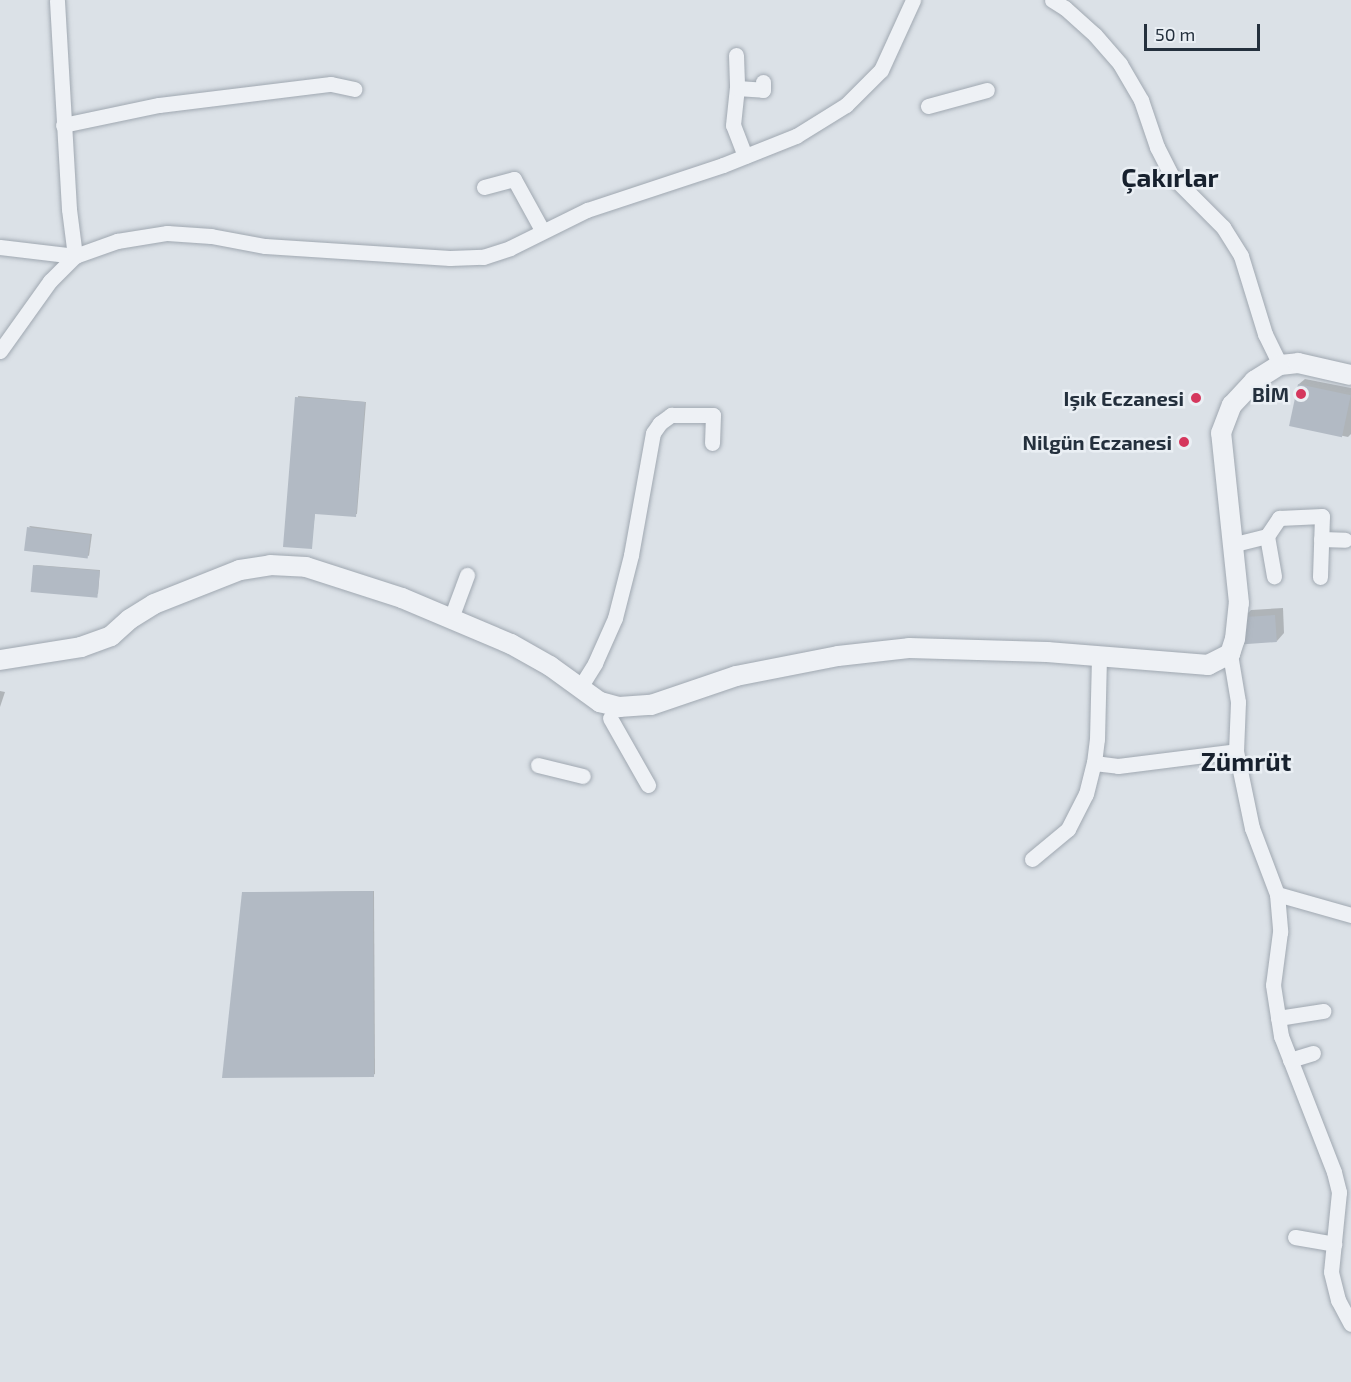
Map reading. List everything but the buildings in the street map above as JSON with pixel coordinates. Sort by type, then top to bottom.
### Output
[{"type":"street","points":[[57,0],[63,125],[75,256]]},
{"type":"street","points":[[0,351],[50,281],[75,256],[117,241],[167,233],[211,236],[265,246],[450,258],[483,257],[510,248],[587,210],[745,156],[796,136],[846,105],[881,70],[914,0]]},
{"type":"street","points":[[1052,0],[1065,8],[1095,35],[1120,64],[1141,100],[1157,147],[1171,175],[1223,227],[1241,256],[1265,333],[1280,365]]},
{"type":"street","points":[[736,55],[737,88],[733,125],[745,156]]},
{"type":"street","points":[[737,88],[762,90],[763,81]]},
{"type":"street","points":[[63,125],[159,105],[331,84],[354,89]]},
{"type":"street","points":[[928,106],[987,90]]},
{"type":"street","points":[[484,187],[514,179],[542,231]]},
{"type":"street","points":[[0,247],[75,256]]},
{"type":"street","points":[[1351,375],[1298,363],[1280,365],[1254,381],[1232,405],[1221,433],[1239,603],[1235,639],[1230,654],[1238,702],[1236,751],[1252,828],[1277,894],[1280,932],[1273,985],[1281,1036],[1334,1172],[1338,1192],[1331,1272],[1338,1300],[1351,1324]]},
{"type":"street","points":[[579,689],[599,656],[615,618],[631,555],[652,433],[660,423],[672,415],[713,415],[712,443]]},
{"type":"street","points":[[1234,544],[1267,536],[1279,518],[1322,516],[1320,577]]},
{"type":"street","points":[[1267,536],[1274,576]]},
{"type":"street","points":[[1321,539],[1344,540]]},
{"type":"street","points":[[0,660],[81,647],[111,636],[130,619],[154,604],[240,570],[270,565],[306,567],[402,597],[511,644],[550,666],[600,702],[619,707],[651,705],[736,676],[838,656],[909,648],[1047,651],[1208,664],[1230,654]]},
{"type":"street","points":[[451,618],[467,575]]},
{"type":"street","points":[[1032,859],[1068,829],[1079,812],[1094,763],[1099,656]]},
{"type":"street","points":[[610,718],[648,785]]},
{"type":"street","points":[[1094,763],[1118,766],[1236,751]]},
{"type":"street","points":[[538,765],[583,776]]},
{"type":"street","points":[[1277,894],[1351,915]]},
{"type":"street","points":[[1278,1018],[1323,1011]]},
{"type":"street","points":[[1290,1060],[1313,1053]]},
{"type":"street","points":[[1295,1237],[1334,1244]]},
{"type":"place","name":"BİM","points":[[1301,394]]},
{"type":"place","name":"Işık Eczanesi","points":[[1196,398]]},
{"type":"place","name":"Nilgün Eczanesi","points":[[1184,442]]},
{"type":"district","name":"Çakırlar","points":[[1170,177]]},
{"type":"district","name":"Zümrüt","points":[[1246,761]]}]
